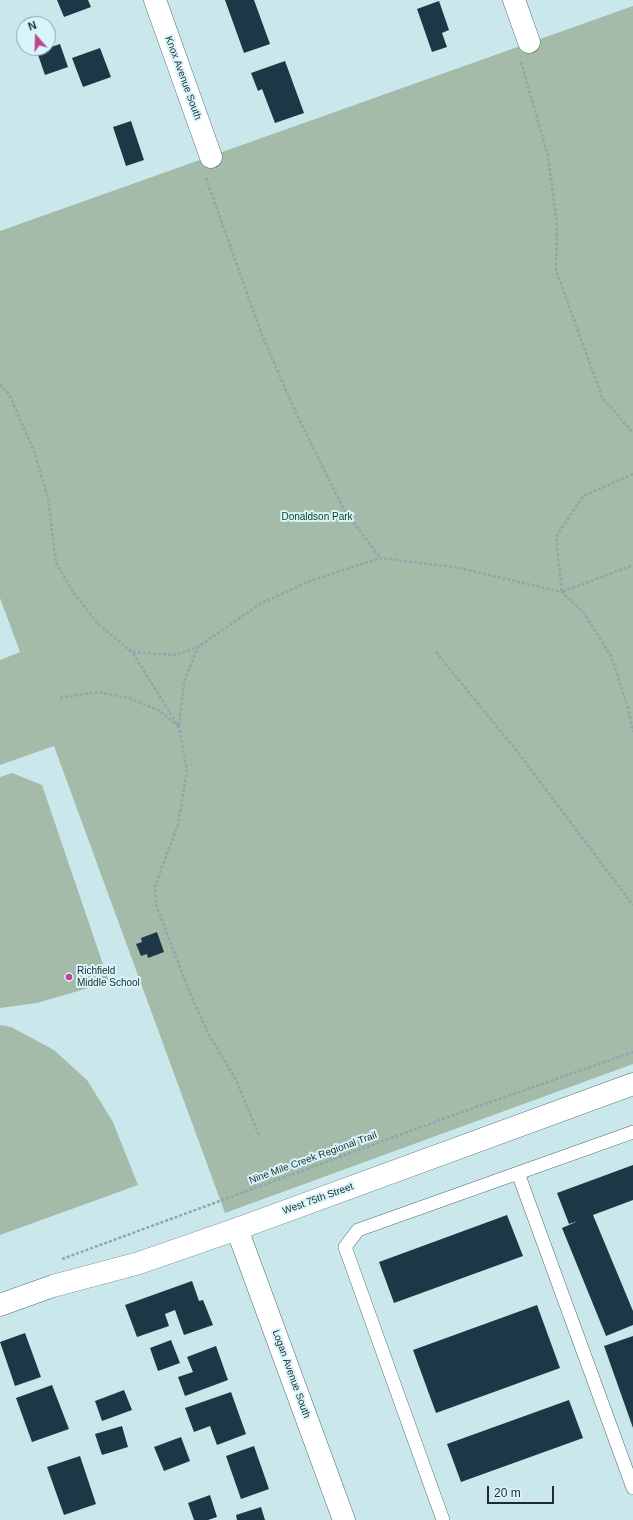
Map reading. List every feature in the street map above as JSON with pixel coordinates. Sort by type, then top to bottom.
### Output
[{"type":"street","name":"Knox Avenue South","points":[[155,0],[211,157]]},
{"type":"street","points":[[514,0],[529,42]]},
{"type":"street","name":"West 75th Street","points":[[0,1305],[53,1286],[139,1263],[237,1229],[633,1084]]},
{"type":"street","name":"Logan Avenue South","points":[[237,1229],[344,1520]]},
{"type":"lane","points":[[443,1520],[345,1247],[358,1230],[633,1132]]},
{"type":"lane","points":[[518,1173],[633,1488]]},
{"type":"path","points":[[529,42],[520,59],[548,156],[557,225],[556,270],[602,397],[633,433]]},
{"type":"path","points":[[211,157],[202,166],[206,182],[262,335],[296,413],[343,508],[380,558]]},
{"type":"path","points":[[0,384],[9,394],[34,451],[48,498],[56,563],[74,593],[99,625],[132,652],[179,727]]},
{"type":"path","points":[[562,592],[556,537],[583,496],[633,474]]},
{"type":"path","points":[[132,652],[176,655],[198,647],[260,604],[310,581],[380,558],[455,567],[562,592],[584,613],[612,658],[628,708],[633,732]]},
{"type":"path","points":[[562,592],[633,565]]},
{"type":"path","points":[[198,647],[184,682],[179,727],[187,771],[178,824],[155,886],[156,905],[190,993],[208,1033],[236,1080],[258,1135]]},
{"type":"path","points":[[436,652],[520,755],[633,904]]},
{"type":"path","points":[[60,698],[97,692],[129,698],[160,711],[179,727]]},
{"type":"path","name":"Nine Mile Creek Regional Trail","points":[[59,1260],[451,1116],[633,1052]]},
{"type":"green space","name":"Donaldson Park","points":[[633,6],[633,1064],[225,1213],[54,746],[0,765],[0,660],[20,652],[0,598],[0,231]]},
{"type":"green space","points":[[12,773],[42,785],[109,982],[37,1003],[0,1008],[0,777]]},
{"type":"green space","points":[[0,1025],[11,1027],[54,1050],[87,1080],[113,1122],[138,1185],[0,1235]]},
{"type":"building","points":[[57,0],[88,0],[91,7],[64,17]]},
{"type":"building","points":[[225,0],[254,0],[270,44],[244,53]]},
{"type":"building","points":[[439,1],[449,30],[442,33],[447,47],[432,52],[417,9]]},
{"type":"building","points":[[60,44],[68,67],[45,75],[38,56],[56,56],[56,45]]},
{"type":"building","points":[[100,48],[111,77],[83,87],[72,58]]},
{"type":"building","points":[[285,61],[304,113],[275,123],[262,89],[258,91],[251,73]]},
{"type":"building","points":[[131,121],[144,160],[126,166],[113,127]]},
{"type":"building","points":[[157,932],[164,952],[148,958],[147,954],[141,956],[136,944],[142,942],[141,938]]},
{"type":"building","points":[[633,1165],[633,1200],[593,1215],[633,1311],[633,1325],[606,1336],[562,1228],[578,1221],[569,1224],[557,1193]]},
{"type":"building","points":[[507,1215],[523,1256],[394,1303],[379,1262]]},
{"type":"building","points":[[192,1281],[199,1301],[203,1300],[213,1325],[184,1335],[175,1310],[165,1314],[169,1326],[137,1337],[125,1305]]},
{"type":"building","points":[[537,1305],[560,1368],[436,1413],[413,1350]]},
{"type":"building","points":[[25,1333],[41,1377],[15,1386],[0,1342]]},
{"type":"building","points":[[633,1336],[633,1428],[604,1346]]},
{"type":"building","points":[[171,1340],[180,1363],[158,1371],[150,1348]]},
{"type":"building","points":[[216,1346],[228,1380],[185,1396],[178,1377],[193,1372],[187,1357]]},
{"type":"building","points":[[52,1385],[69,1429],[32,1442],[16,1398]]},
{"type":"building","points":[[124,1390],[132,1410],[102,1421],[95,1401]]},
{"type":"building","points":[[231,1392],[246,1434],[217,1445],[210,1426],[194,1432],[185,1408]]},
{"type":"building","points":[[569,1400],[583,1438],[461,1482],[447,1444]]},
{"type":"building","points":[[122,1426],[128,1447],[102,1455],[95,1434]]},
{"type":"building","points":[[181,1437],[190,1461],[164,1471],[154,1447]]},
{"type":"building","points":[[254,1446],[269,1489],[241,1499],[226,1456]]},
{"type":"building","points":[[80,1456],[96,1504],[64,1515],[47,1467]]},
{"type":"building","points":[[210,1495],[217,1517],[208,1520],[194,1520],[188,1503]]},
{"type":"building","points":[[261,1507],[265,1520],[237,1520],[236,1515]]},
{"type":"place","name":"Richfield Middle School","points":[[69,977]]}]
